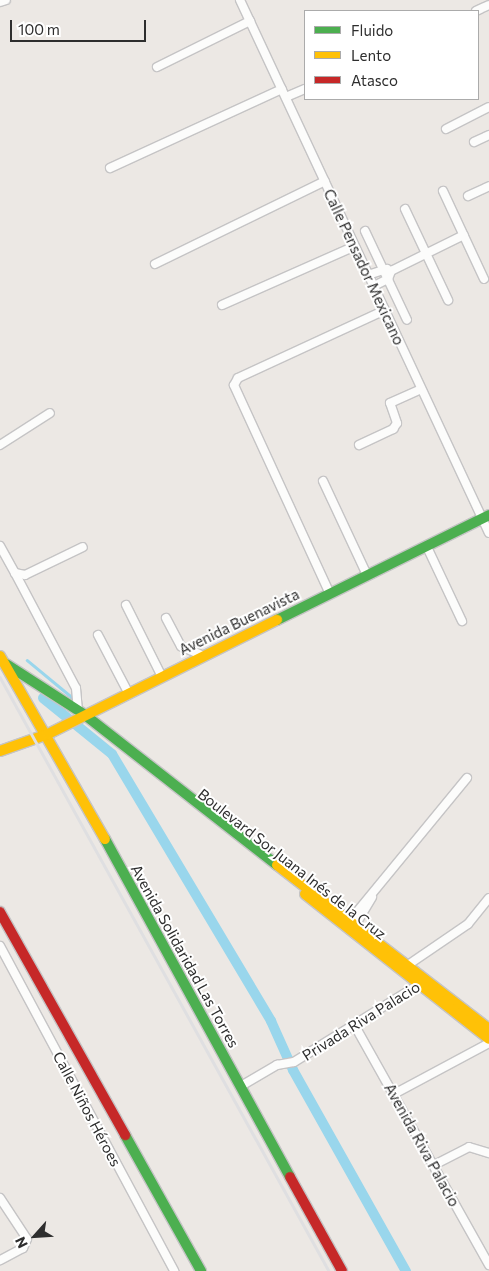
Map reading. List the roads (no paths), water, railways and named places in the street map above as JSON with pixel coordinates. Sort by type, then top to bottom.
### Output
[{"type":"main road","name":"Avenida Buenavista","points":[[0,751],[48,734],[486,517]]},
{"type":"main road","name":"Boulevard Sor Juana Inés de la Cruz","points":[[2,659],[424,982],[489,1029]]},
{"type":"main road","name":"Avenida Solidaridad Las Torres","points":[[2,659],[48,734],[340,1271]]},
{"type":"main road","points":[[0,912],[201,1271]]},
{"type":"main road","name":"Boulevard Sor Juana Inés de la Cruz","points":[[424,982],[489,1039]]},
{"type":"street","points":[[0,2],[6,0]]},
{"type":"street","name":"Calle Pensador Mexicano","points":[[240,0],[422,389],[486,517],[489,533]]},
{"type":"street","points":[[157,67],[250,21]]},
{"type":"street","points":[[110,168],[282,89]]},
{"type":"street","points":[[286,97],[304,89]]},
{"type":"street","points":[[446,129],[489,108]]},
{"type":"street","points":[[474,142],[489,135]]},
{"type":"street","points":[[155,264],[325,181]]},
{"type":"street","points":[[468,196],[489,187]]},
{"type":"street","points":[[443,191],[484,279]]},
{"type":"street","points":[[405,209],[448,300]]},
{"type":"street","points":[[365,231],[407,320]]},
{"type":"street","points":[[374,286],[388,279],[391,271],[464,236]]},
{"type":"street","points":[[222,305],[355,246]]},
{"type":"street","points":[[368,275],[382,268],[391,271]]},
{"type":"street","points":[[330,594],[234,385],[238,378],[385,310]]},
{"type":"street","points":[[359,445],[393,429],[397,423],[390,404],[422,389]]},
{"type":"street","points":[[0,445],[50,414]]},
{"type":"street","points":[[323,481],[367,575]]},
{"type":"street","points":[[0,546],[76,688],[77,718]]},
{"type":"street","points":[[16,573],[31,573],[82,547]]},
{"type":"street","points":[[426,547],[462,621]]},
{"type":"street","points":[[126,605],[162,677]]},
{"type":"street","points":[[166,618],[181,646],[203,656]]},
{"type":"street","points":[[98,635],[129,694]]},
{"type":"street","points":[[351,925],[467,778]]},
{"type":"street","points":[[405,967],[468,924],[488,902]]},
{"type":"street","name":"Calle Niños Héroes","points":[[0,946],[174,1271]]},
{"type":"street","name":"Privada Riva Palacio","points":[[241,1086],[283,1064],[294,1062],[424,982]]},
{"type":"street","name":"Avenida Riva Palacio","points":[[355,1026],[489,1264]]},
{"type":"street","points":[[394,1094],[489,1043]]},
{"type":"street","points":[[434,1165],[469,1147],[489,1153]]},
{"type":"street","points":[[0,1198],[27,1238],[23,1248],[0,1260]]},
{"type":"waterway","points":[[27,660],[73,698]]},
{"type":"waterway","points":[[43,698],[112,754],[271,1021],[293,1070],[406,1271]]},
{"type":"railway","points":[[0,677],[329,1271]]}]
